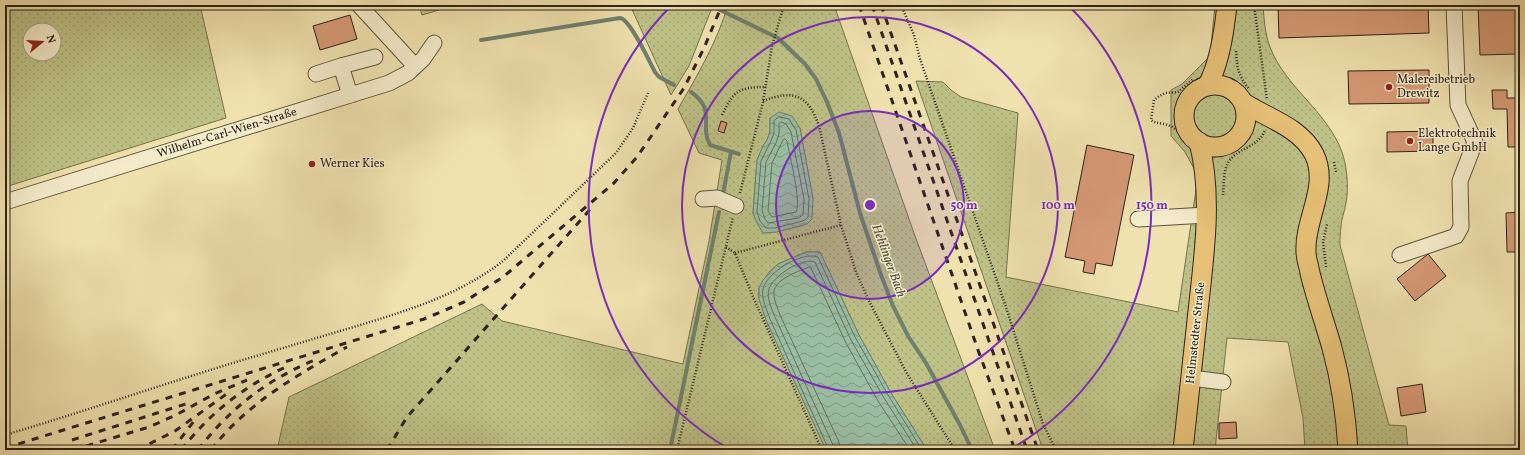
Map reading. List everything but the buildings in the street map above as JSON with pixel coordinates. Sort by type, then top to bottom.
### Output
[{"type":"main road","points":[[1227,5],[1224,33],[1226,66],[1239,97],[1246,118],[1245,126],[1241,133],[1231,143],[1223,158],[1210,146],[1193,142],[1192,136],[1187,129],[1184,112],[1192,95],[1199,89],[1208,85],[1217,84],[1226,86],[1239,97],[1267,122],[1286,126],[1305,142],[1314,154],[1319,178],[1318,190],[1306,238],[1306,253],[1315,295],[1332,349],[1342,397],[1348,450]]},
{"type":"main road","points":[[1208,85],[1212,76],[1226,66]]},
{"type":"main road","points":[[1241,133],[1254,129],[1267,122]]},
{"type":"main road","name":"Helmstedter Straße","points":[[1183,450],[1201,283],[1206,215],[1204,162],[1193,142]]},
{"type":"main road","name":"Helmstedter Straße","points":[[1206,215],[1223,158]]},
{"type":"street","points":[[359,5],[415,66]]},
{"type":"street","points":[[1400,255],[1456,236],[1461,226],[1460,181],[1475,142],[1458,105],[1454,5]]},
{"type":"street","name":"Wilhelm-Carl-Wien-Straße","points":[[5,202],[389,83],[408,73],[423,59],[434,43]]},
{"type":"street","points":[[316,74],[375,57]]},
{"type":"street","points":[[341,66],[350,95]]},
{"type":"street","points":[[703,199],[717,198],[736,206]]},
{"type":"street","points":[[1138,219],[1206,215]]},
{"type":"street","points":[[1191,378],[1223,382]]},
{"type":"path","points":[[677,450],[736,206],[763,102],[772,46],[784,5]]},
{"type":"path","points":[[901,5],[914,35],[920,59],[1006,307],[1043,424],[1056,450]]},
{"type":"path","points":[[1222,198],[1225,174],[1223,158],[1233,157],[1263,137],[1267,122],[1264,71],[1254,5]]},
{"type":"path","points":[[1193,142],[1175,128],[1168,125],[1155,123],[1151,120],[1154,100],[1165,93],[1178,92],[1208,65],[1226,66]]},
{"type":"path","points":[[722,115],[729,101],[739,90],[746,88],[766,87]]},
{"type":"path","points":[[5,435],[114,402],[211,370],[398,314],[463,287],[485,275],[503,262],[616,153],[633,128],[648,93]]},
{"type":"path","points":[[763,102],[781,95],[789,95],[799,98],[808,104],[814,113],[819,126],[841,225],[856,272],[888,339],[906,372],[955,450]]},
{"type":"path","points":[[735,253],[841,225]]},
{"type":"path","points":[[726,247],[735,253],[754,299],[822,450]]},
{"type":"shaded area","points":[[5,5],[200,5],[226,118],[5,187]]},
{"type":"shaded area","points":[[419,5],[442,5],[439,10],[422,15]]},
{"type":"shaded area","points":[[630,5],[713,5],[689,66],[671,95]]},
{"type":"shaded area","points":[[728,5],[834,5],[915,236],[995,450],[927,450],[891,393],[859,335],[820,252],[806,252],[778,264],[769,272],[759,288],[759,298],[766,320],[826,450],[277,450],[289,397],[482,304],[502,321],[683,364],[709,241],[722,160],[699,153],[678,109],[706,58]],"holes":[[[770,118],[800,128],[813,199],[800,226],[776,232],[763,233],[753,213],[757,160],[770,132]]]},
{"type":"shaded area","points":[[1215,5],[1263,5],[1267,37],[1277,61],[1285,75],[1327,124],[1342,152],[1346,171],[1347,197],[1341,224],[1340,245],[1389,425],[1406,426],[1408,450],[1305,450],[1303,418],[1288,342],[1227,338],[1215,450],[1043,450],[916,81],[943,82],[961,97],[1018,113],[1006,277],[1178,312],[1198,176],[1185,152],[1171,136],[1171,90],[1182,84],[1210,56]]},
{"type":"water","points":[[779,112],[792,116],[800,128],[813,199],[812,219],[807,224],[800,226],[776,232],[763,233],[753,213],[757,160],[770,132],[770,118]]},
{"type":"water","points":[[806,252],[820,252],[859,335],[891,393],[927,450],[826,450],[766,320],[759,299],[759,288],[763,280],[778,264]]},
{"type":"waterway","name":"Hehlinger Bach","points":[[710,5],[778,38],[805,64],[816,79],[839,133],[860,213],[893,306],[908,336],[926,363],[972,450]]},
{"type":"waterway","points":[[481,40],[620,18],[629,25],[659,77],[674,85]]},
{"type":"waterway","points":[[691,92],[699,99],[706,112],[706,131],[710,145],[739,154]]},
{"type":"waterway","points":[[723,194],[731,152]]},
{"type":"waterway","points":[[670,450],[719,212]]},
{"type":"railway","points":[[5,448],[424,319],[464,302],[503,277],[613,184],[637,157],[684,88],[704,48],[722,5]]},
{"type":"railway","points":[[859,5],[978,350],[1015,450]]},
{"type":"railway","points":[[872,5],[1027,450]]},
{"type":"railway","points":[[881,5],[1038,450]]},
{"type":"railway","points":[[387,450],[407,417],[593,206]]},
{"type":"railway","points":[[211,450],[240,418],[273,392],[310,368],[347,347]]},
{"type":"railway","points":[[198,450],[223,421],[250,397],[281,376],[315,360]]},
{"type":"railway","points":[[181,450],[205,423],[230,401],[243,391],[273,373],[290,365]]},
{"type":"railway","points":[[73,450],[149,427],[176,415],[214,394],[247,380]]},
{"type":"railway","points":[[137,450],[175,431],[228,393]]},
{"type":"railway","points":[[72,440],[192,402]]},
{"type":"railway","points":[[172,450],[194,421]]},
{"type":"place","name":"Malereibetrieb Drewitz","points":[[1389,87]]},
{"type":"place","name":"Elektrotechnik Lange GmbH","points":[[1410,141]]},
{"type":"place","name":"Werner Kies","points":[[312,164]]}]
